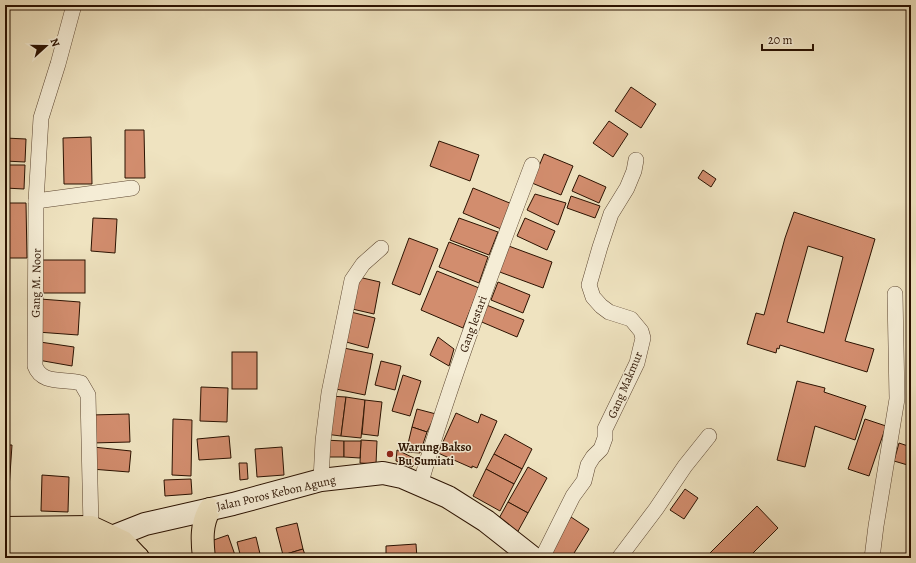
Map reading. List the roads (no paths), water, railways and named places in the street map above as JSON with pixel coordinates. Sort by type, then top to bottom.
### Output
[{"type":"highway","points":[[204,558],[202,545],[204,526],[210,509]]},
{"type":"highway","points":[[5,528],[122,542],[138,558]]},
{"type":"highway","points":[[5,547],[98,540]]},
{"type":"main road","name":"Jalan Poros Kebon Agung","points":[[98,540],[145,524],[234,504],[321,480],[382,473],[402,477],[448,497],[486,521],[533,558]]},
{"type":"street","name":"Gang M. Noor","points":[[74,5],[41,118],[36,201],[35,366],[37,373],[43,378],[81,383],[88,395],[98,540]]},
{"type":"street","name":"Gang Makmur","points":[[542,558],[573,496],[584,481],[588,464],[601,449],[605,438],[605,429],[636,363],[643,338],[636,323],[626,316],[605,310],[594,297],[589,286],[611,214],[627,188],[634,171],[636,160]]},
{"type":"street","name":"Gang lestari","points":[[420,485],[461,357],[532,165]]},
{"type":"street","points":[[36,201],[132,188]]},
{"type":"street","points":[[321,480],[323,441],[329,392],[352,280],[363,264],[381,248]]},
{"type":"street","points":[[872,558],[897,399],[894,294]]},
{"type":"street","points":[[619,558],[656,509],[685,466],[709,436]]},
{"type":"place","name":"Warung Bakso Bu Sumiati","points":[[390,454]]}]
